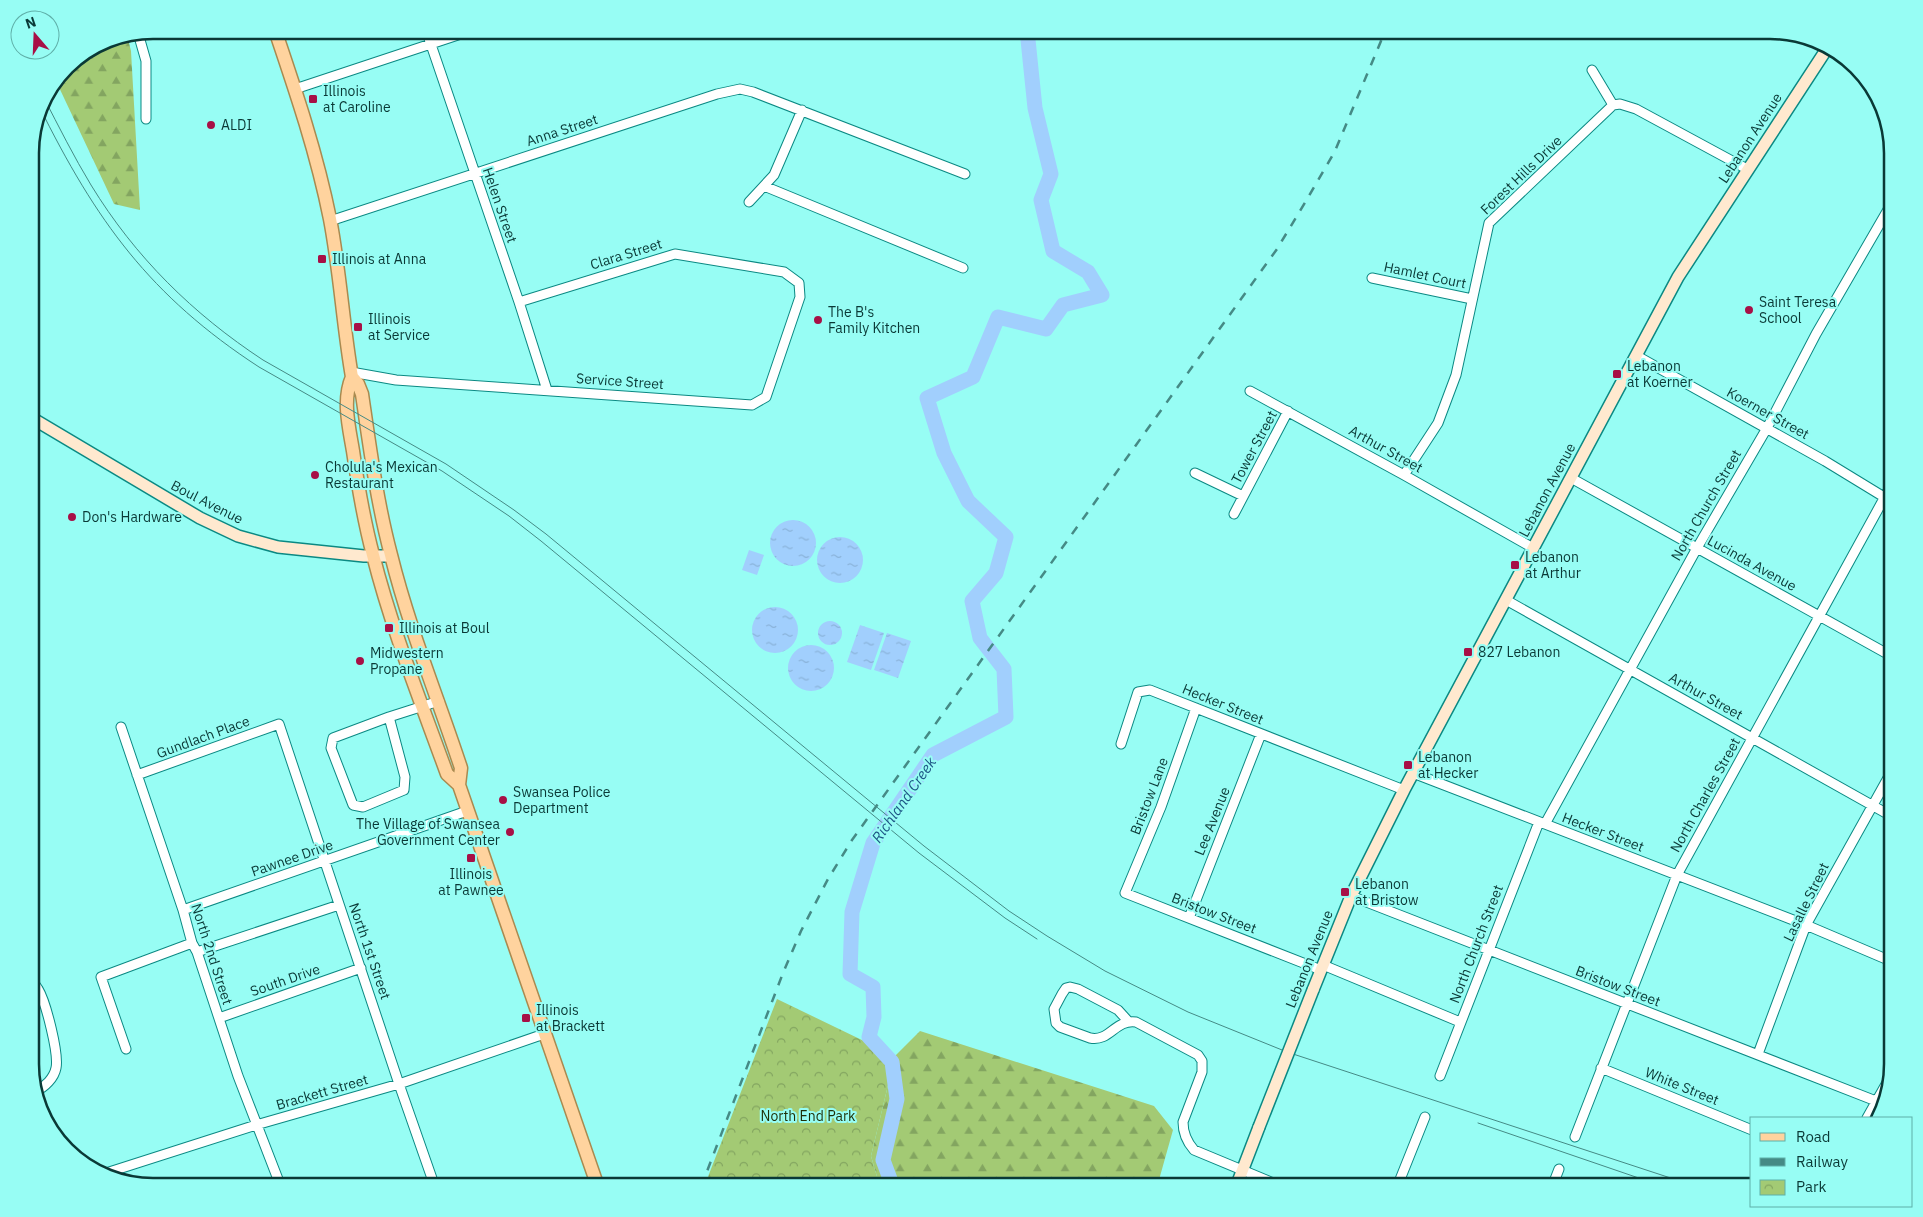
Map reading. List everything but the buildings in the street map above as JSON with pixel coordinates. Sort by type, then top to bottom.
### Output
[{"type":"main road","points":[[278,39],[307,126],[330,221],[352,375],[346,396],[351,440],[364,518],[373,556],[390,612],[448,774],[459,784]]},
{"type":"main road","name":"Lebanon Avenue","points":[[1239,1178],[1350,896],[1404,790],[1678,277],[1824,53]]},
{"type":"main road","points":[[352,375],[362,394],[374,481],[391,556],[406,608],[461,768],[459,784],[467,811],[595,1178]]},
{"type":"main road","name":"Boul Avenue","points":[[39,422],[177,506],[226,531],[255,541],[278,546],[373,556],[391,556]]},
{"type":"street","name":"Helen Street","points":[[429,39],[519,302],[547,390]]},
{"type":"street","points":[[295,89],[445,39]]},
{"type":"street","points":[[140,40],[146,61],[146,119]]},
{"type":"street","points":[[1592,70],[1613,105],[1620,104],[1636,108],[1747,169]]},
{"type":"street","name":"Anna Street","points":[[330,221],[717,94],[740,89],[802,110],[965,174]]},
{"type":"street","name":"Forest Hills Drive","points":[[1404,475],[1438,423],[1456,375],[1489,223],[1613,105]]},
{"type":"street","points":[[749,202],[774,175],[802,110]]},
{"type":"street","points":[[764,186],[963,268]]},
{"type":"street","name":"North Church Street","points":[[1440,1076],[1489,950],[1542,823],[1630,670],[1696,548],[1766,428],[1816,334],[1884,217]]},
{"type":"street","name":"Clara Street","points":[[519,302],[675,254],[784,272],[799,283]]},
{"type":"street","name":"Hamlet Court","points":[[1372,278],[1472,299]]},
{"type":"street","name":"Service Street","points":[[352,375],[396,380],[752,405],[766,397],[800,297],[799,283]]},
{"type":"street","name":"Koerner Street","points":[[1637,356],[1825,461],[1884,497]]},
{"type":"street","name":"Arthur Street","points":[[1250,391],[1533,548]]},
{"type":"street","name":"Tower Street","points":[[1234,514],[1288,411]]},
{"type":"street","name":"Tower Street","points":[[1195,472],[1243,496]]},
{"type":"street","name":"Lucinda Avenue","points":[[1571,478],[1884,652]]},
{"type":"street","name":"North Charles Street","points":[[1575,1137],[1677,875],[1884,497]]},
{"type":"street","name":"Arthur Street","points":[[1506,600],[1884,812]]},
{"type":"street","name":"Hecker Street","points":[[1121,744],[1138,692],[1150,690],[1404,790]]},
{"type":"street","points":[[390,717],[405,778],[404,790],[363,807],[352,805],[331,748],[333,738],[390,717],[439,701]]},
{"type":"street","name":"Bristow Lane","points":[[1124,893],[1160,807],[1196,708]]},
{"type":"street","name":"Gundlach Place","points":[[137,775],[279,724]]},
{"type":"street","name":"North 1st Street","points":[[279,724],[432,1178]]},
{"type":"street","name":"North 2nd Street","points":[[121,727],[192,942],[277,1178]]},
{"type":"street","name":"Lee Avenue","points":[[1189,918],[1261,734]]},
{"type":"street","name":"Hecker Street","points":[[1413,773],[1806,925],[1884,958]]},
{"type":"street","name":"Lasalle Street","points":[[1758,1054],[1806,925],[1884,785]]},
{"type":"street","name":"Pawnee Drive","points":[[183,910],[467,811]]},
{"type":"street","name":"Bristow Street","points":[[1124,893],[1322,967],[1460,1022]]},
{"type":"street","name":"Bristow Street","points":[[1350,896],[1876,1101]]},
{"type":"street","points":[[197,952],[340,905]]},
{"type":"street","points":[[126,1048],[101,977],[192,942]]},
{"type":"street","name":"South Drive","points":[[219,1018],[361,968]]},
{"type":"street","points":[[1128,1021],[1118,1010],[1078,989],[1070,987],[1066,988],[1054,1010],[1056,1024],[1060,1027],[1095,1039],[1105,1036],[1121,1023],[1128,1021],[1136,1022],[1198,1055],[1202,1061],[1202,1072],[1183,1122],[1186,1137],[1194,1150],[1260,1178]]},
{"type":"street","points":[[39,989],[57,1054],[56,1070],[50,1080],[41,1087]]},
{"type":"street","name":"Brackett Street","points":[[112,1171],[256,1125],[399,1084],[544,1034]]},
{"type":"street","name":"White Street","points":[[1601,1068],[1750,1129]]},
{"type":"street","points":[[1867,1117],[1880,1094]]},
{"type":"street","points":[[1401,1178],[1425,1117]]},
{"type":"street","points":[[1556,1178],[1559,1169]]},
{"type":"green space","points":[[129,42],[131,51],[140,210],[114,204],[59,87],[83,62],[109,47]]},
{"type":"green space","name":"North End Park","points":[[777,999],[895,1056],[871,1156],[877,1178],[707,1178]]},
{"type":"green space","points":[[920,1031],[1154,1106],[1173,1130],[1160,1178],[877,1178],[871,1156],[895,1056]]},
{"type":"water","points":[[788,520],[798,520],[812,530],[816,543],[812,556],[806,562],[798,566],[788,566],[774,556],[770,548],[770,538],[780,524]]},
{"type":"water","points":[[835,537],[845,537],[859,547],[863,560],[859,573],[853,579],[845,583],[835,583],[821,573],[817,565],[817,555],[827,541]]},
{"type":"water","points":[[749,550],[764,555],[757,575],[742,570]]},
{"type":"water","points":[[770,607],[780,607],[794,617],[798,630],[794,643],[788,649],[780,653],[770,653],[756,643],[752,635],[752,625],[762,611]]},
{"type":"water","points":[[830,621],[835,622],[841,628],[841,638],[835,644],[830,645],[825,644],[819,638],[818,633],[819,628],[825,622]]},
{"type":"water","points":[[860,625],[884,633],[871,670],[847,662]]},
{"type":"water","points":[[887,633],[911,641],[898,678],[874,670]]},
{"type":"water","points":[[806,645],[816,645],[830,655],[834,668],[830,681],[824,687],[816,691],[806,691],[792,681],[788,673],[788,663],[798,649]]},
{"type":"waterway","name":"Richland Creek","points":[[890,1178],[883,1160],[897,1099],[892,1062],[869,1037],[874,1017],[873,987],[850,974],[852,912],[873,843],[933,755],[1006,717],[1004,669],[980,638],[972,601],[996,573],[1006,537],[968,501],[944,453],[927,398],[973,377],[998,317],[1046,329],[1063,305],[1102,295],[1088,272],[1053,251],[1041,200],[1051,174],[1035,108],[1028,39]]},
{"type":"tram line","points":[[48,106],[91,185],[108,211],[146,260],[189,303],[237,342],[263,360],[446,464],[514,510],[546,534],[924,846],[1009,911],[1105,971],[1188,1012],[1287,1052],[1671,1178]]},
{"type":"tram line","points":[[45,117],[82,185],[105,220],[157,284],[187,312],[221,340],[259,367],[442,471],[509,516],[919,853],[1005,918],[1037,939]]},
{"type":"tram line","points":[[1478,1123],[1639,1178]]},
{"type":"railway","points":[[704,1178],[783,973],[801,931],[828,879],[852,840],[1277,249],[1335,151],[1381,39]]},
{"type":"place","name":"Illinois at Caroline","points":[[313,99]]},
{"type":"place","name":"ALDI","points":[[211,125]]},
{"type":"place","name":"Illinois at Anna","points":[[322,259]]},
{"type":"place","name":"Saint Teresa School","points":[[1749,310]]},
{"type":"place","name":"The B's Family Kitchen","points":[[818,320]]},
{"type":"place","name":"Illinois at Service","points":[[358,327]]},
{"type":"place","name":"Lebanon at Koerner","points":[[1617,374]]},
{"type":"place","name":"Cholula's Mexican Restaurant","points":[[315,475]]},
{"type":"place","name":"Don's Hardware","points":[[72,517]]},
{"type":"place","name":"Lebanon at Arthur","points":[[1515,565]]},
{"type":"place","name":"Illinois at Boul","points":[[389,628]]},
{"type":"place","name":"827 Lebanon","points":[[1468,652]]},
{"type":"place","name":"Midwestern Propane","points":[[360,661]]},
{"type":"place","name":"Lebanon at Hecker","points":[[1408,765]]},
{"type":"place","name":"Swansea Police Department","points":[[503,800]]},
{"type":"place","name":"The Village of Swansea Government Center","points":[[510,832]]},
{"type":"place","name":"Illinois at Pawnee","points":[[471,858]]},
{"type":"place","name":"Lebanon at Bristow","points":[[1345,892]]},
{"type":"place","name":"Illinois at Brackett","points":[[526,1018]]}]
